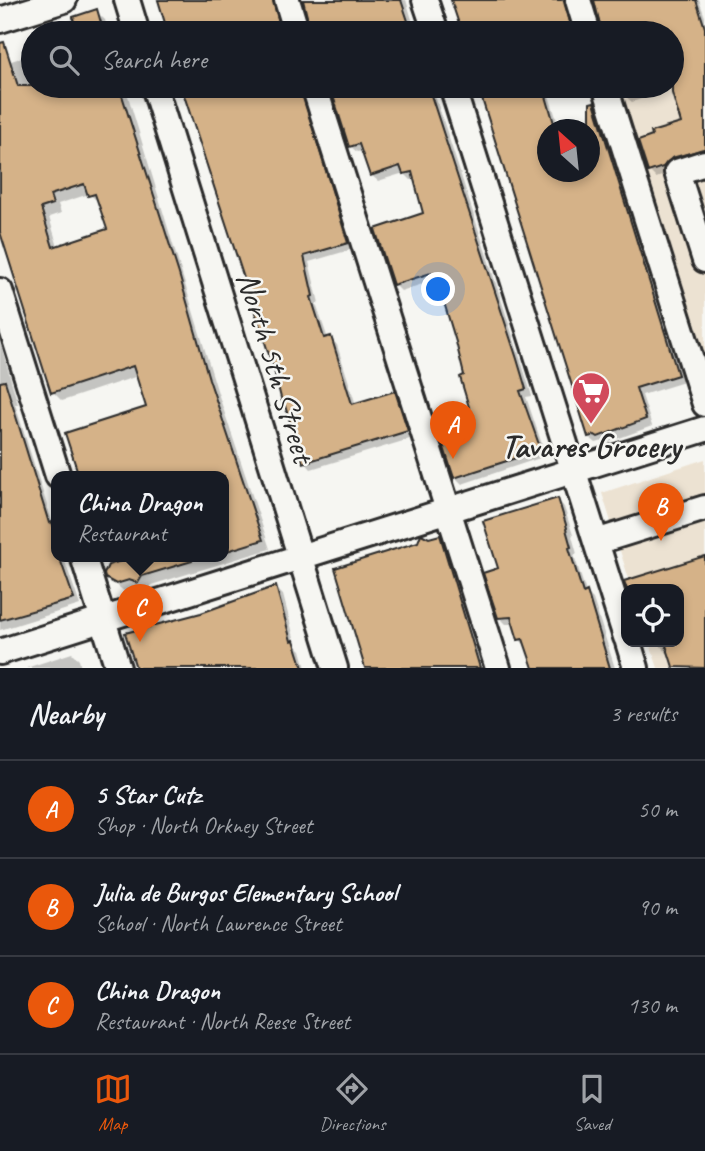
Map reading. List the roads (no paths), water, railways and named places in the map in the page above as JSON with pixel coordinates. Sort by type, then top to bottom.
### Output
[{"type":"street","points":[[0,20],[64,0]]},
{"type":"street","points":[[127,0],[133,21]]},
{"type":"street","points":[[287,0],[294,21]]},
{"type":"street","points":[[425,0],[432,21]]},
{"type":"street","points":[[578,0],[584,21]]},
{"type":"street","name":"North 5th Street","points":[[158,98],[335,668]]},
{"type":"street","points":[[318,98],[498,668]]},
{"type":"street","points":[[456,98],[621,620]]},
{"type":"street","points":[[609,98],[705,404]]},
{"type":"street","points":[[705,163],[677,173],[705,260]]},
{"type":"street","points":[[0,291],[56,471]]},
{"type":"street","points":[[0,652],[705,429]]},
{"type":"street","points":[[596,542],[705,508]]},
{"type":"street","points":[[85,562],[118,668]]},
{"type":"street","points":[[629,647],[636,668]]},
{"type":"place","name":"Tavares Grocery","points":[[591,425]]},
{"type":"place","name":"5 Star Cutz","points":[[453,459]]},
{"type":"place","name":"Julia de Burgos Elementary School","points":[[661,541]]},
{"type":"place","name":"China Dragon","points":[[140,642]]}]
